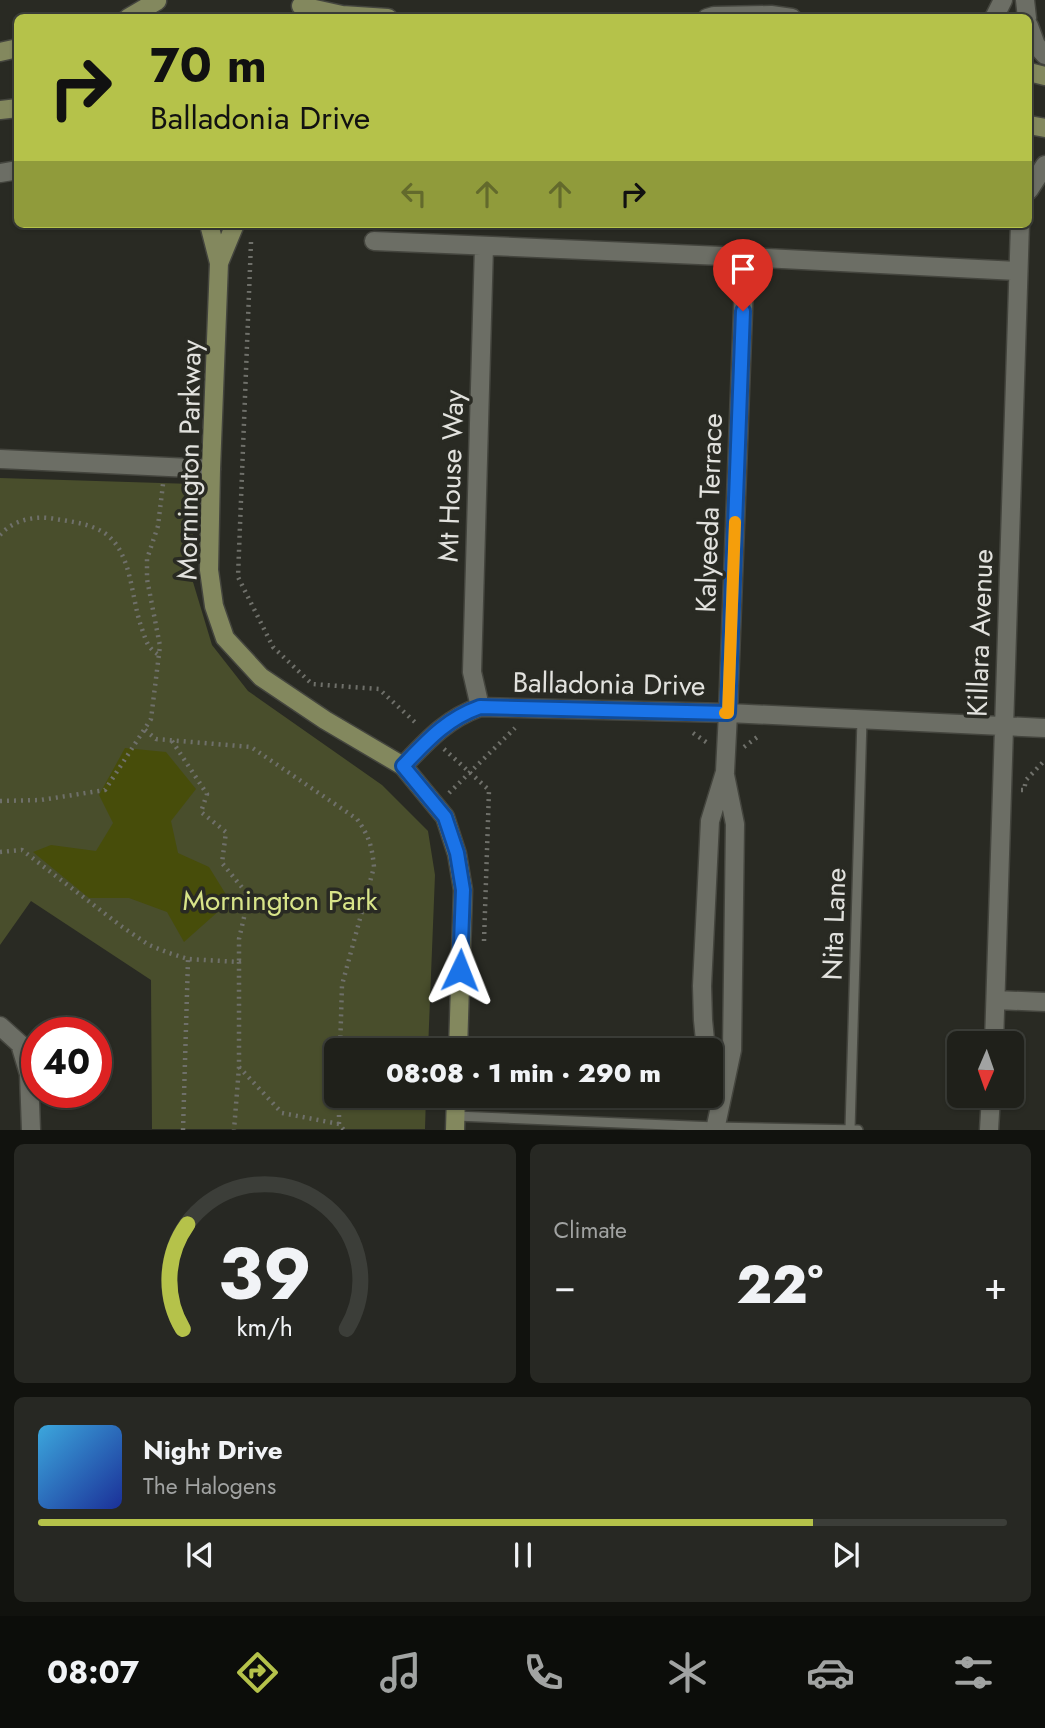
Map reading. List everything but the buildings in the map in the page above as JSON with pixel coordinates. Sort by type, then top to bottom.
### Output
[{"type":"street","points":[[134,14],[157,0]]},
{"type":"street","points":[[301,8],[336,14]]},
{"type":"street","points":[[1032,34],[1036,45],[1045,55]]},
{"type":"street","points":[[1032,185],[1045,165]]},
{"type":"street","name":"Mornington Parkway","points":[[210,228],[219,263],[209,570],[214,606],[225,638],[261,677],[325,720],[403,766],[445,817],[457,853],[463,890],[458,1038]]},
{"type":"street","name":"Mornington Parkway","points":[[219,263],[232,228]]},
{"type":"street","name":"Killara Avenue","points":[[995,1031],[1020,228]]},
{"type":"street","points":[[374,242],[1017,271]]},
{"type":"street","name":"Mt House Way","points":[[480,707],[472,672],[484,246]]},
{"type":"street","name":"Kalyeeda Terrace","points":[[715,1128],[732,1050],[735,824],[725,772],[744,257]]},
{"type":"street","points":[[0,459],[211,469]]},
{"type":"street","name":"Balladonia Drive","points":[[403,766],[431,737],[462,713],[480,707],[728,713],[1045,728]]},
{"type":"street","name":"Kalyeeda Terrace","points":[[704,1038],[702,986],[710,821],[725,772]]},
{"type":"street","points":[[996,1000],[1045,1002]]},
{"type":"street","points":[[0,1026],[20,1044],[29,1074],[31,1129]]},
{"type":"street","points":[[712,1108],[715,1128]]},
{"type":"street","points":[[989,1129],[990,1108]]},
{"type":"lane","name":"Nita Lane","points":[[850,1129],[862,719]]},
{"type":"lane","points":[[455,1123],[858,1129]]},
{"type":"path","points":[[254,234],[250,243],[238,577],[273,647],[312,684],[379,688],[489,790],[483,954]]},
{"type":"path","points":[[0,801],[41,800],[105,790],[151,719],[160,646],[147,579],[147,558],[158,526],[163,492],[159,466]]},
{"type":"path","points":[[0,535],[9,526],[32,518],[78,523],[106,534],[125,557],[136,614],[149,648],[159,655]]},
{"type":"path","points":[[436,806],[517,726]]},
{"type":"path","points":[[145,730],[156,739],[251,747],[357,819],[368,834],[374,867],[342,985],[340,1038]]},
{"type":"path","points":[[689,730],[713,747],[745,747],[762,733]]},
{"type":"path","points":[[172,741],[207,794],[201,812],[226,832],[222,863],[249,896],[239,939],[239,1067],[234,1129]]},
{"type":"path","points":[[0,852],[22,850],[121,926],[149,944],[188,959],[239,962]]},
{"type":"path","points":[[183,1129],[188,959]]},
{"type":"path","points":[[239,1067],[282,1113],[339,1124],[344,1129]]},
{"type":"path","points":[[339,1124],[340,1108]]},
{"type":"green space","name":"Mornington Park","points":[[0,478],[193,484],[193,582],[212,645],[248,691],[382,785],[428,831],[435,875],[428,1038],[324,1038],[324,1108],[426,1108],[425,1129],[152,1129],[151,980],[31,901],[0,945]]},
{"type":"shaded area","points":[[125,748],[166,752],[196,789],[171,821],[178,853],[209,867],[230,901],[184,942],[167,912],[129,898],[89,898],[33,852],[51,845],[96,851],[113,823],[99,795]]},
{"type":"slow traffic","points":[[725,713],[728,713],[735,522]]},
{"type":"route","points":[[460,970],[463,890],[457,853],[445,817],[403,766],[431,737],[462,713],[480,707],[728,713],[743,311]]}]
